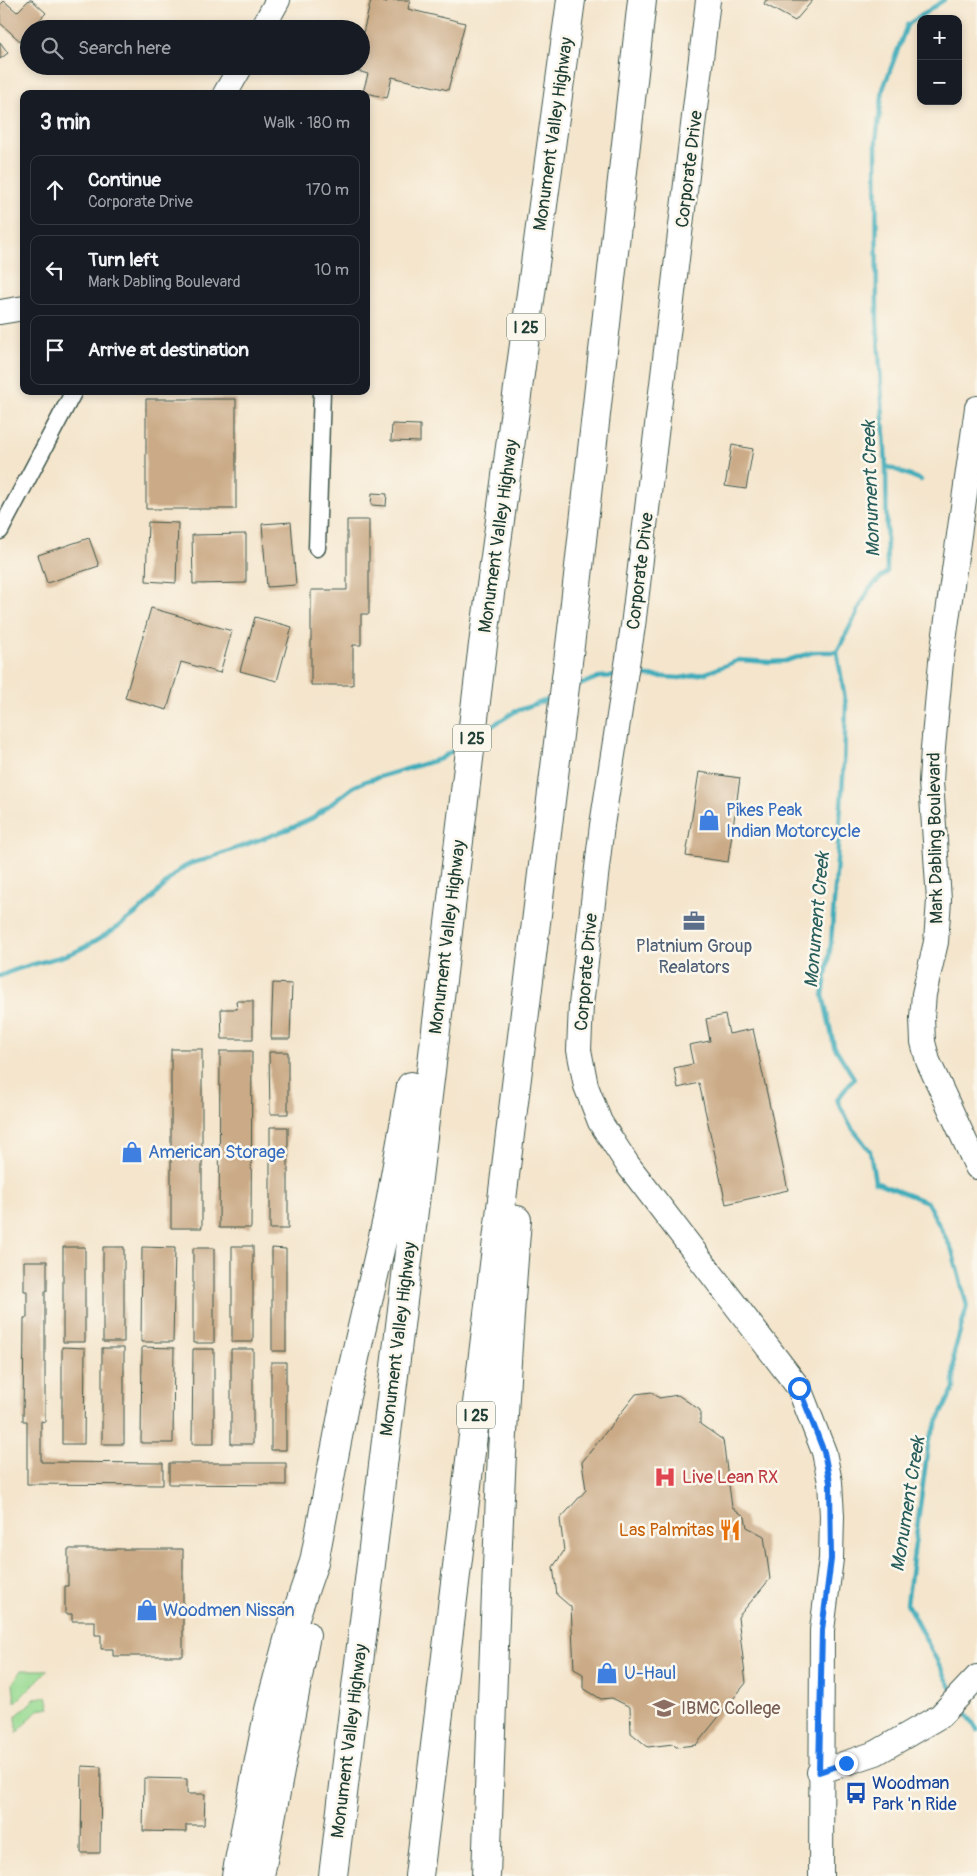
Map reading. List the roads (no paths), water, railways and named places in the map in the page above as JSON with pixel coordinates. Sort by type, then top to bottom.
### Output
[{"type":"highway","name":"Monument Valley Highway","points":[[333,1876],[482,652],[571,0]]},
{"type":"highway","name":"I 25","points":[[419,1876],[573,621],[642,0]]},
{"type":"highway","points":[[486,1876],[500,1480],[507,1343],[526,1103],[531,954]]},
{"type":"highway","points":[[236,1876],[269,1710],[290,1629],[314,1562],[344,1405],[388,1215],[412,1080],[444,959]]},
{"type":"highway","points":[[260,1876],[315,1586],[314,1562]]},
{"type":"street","points":[[267,20],[278,0]]},
{"type":"street","name":"Corporate Drive","points":[[708,0],[633,626],[602,825],[581,1005],[579,1050],[586,1086],[600,1122],[628,1165],[799,1388],[824,1452],[830,1482],[832,1516],[831,1559],[822,1630],[819,1772],[821,1876]]},
{"type":"street","points":[[227,90],[236,75]]},
{"type":"street","points":[[0,312],[20,309]]},
{"type":"street","points":[[0,531],[72,395]]},
{"type":"street","points":[[317,548],[322,395]]},
{"type":"street","name":"Mark Dabling Boulevard","points":[[977,408],[939,681],[931,782],[939,900],[938,922],[922,1018],[923,1042],[928,1061],[977,1167]]},
{"type":"street","points":[[819,1772],[876,1753],[940,1716],[977,1677]]},
{"type":"waterway","name":"Monument Creek","points":[[944,0],[907,25],[883,89],[876,140],[877,320],[886,466],[887,572],[869,589],[837,652],[846,705],[844,764],[831,943],[823,995],[834,1046],[854,1078],[837,1100],[852,1128],[870,1151],[875,1182],[927,1202],[952,1250],[967,1306],[954,1353],[954,1388],[929,1439],[907,1604],[953,1691]]},
{"type":"waterway","points":[[886,466],[921,480]]},
{"type":"waterway","points":[[633,675],[680,678],[706,673],[739,660],[785,661],[814,652],[837,652]]},
{"type":"waterway","points":[[573,688],[599,677],[618,676]]},
{"type":"waterway","points":[[482,732],[516,711],[555,697]]},
{"type":"waterway","points":[[0,976],[17,969],[69,954],[95,941],[140,910],[184,867],[289,829],[313,818],[353,787],[366,781],[440,759],[460,746]]},
{"type":"waterway","name":"Monument Creek","points":[[961,1704],[977,1730]]},
{"type":"place","name":"Pikes Peak Indian Motorcycle","points":[[709,820]]},
{"type":"place","name":"Platnium Group Realators","points":[[694,921]]},
{"type":"place","name":"American Storage","points":[[132,1152]]},
{"type":"place","name":"Live Lean RX","points":[[665,1477]]},
{"type":"place","name":"Las Palmitas","points":[[730,1530]]},
{"type":"place","name":"Woodmen Nissan","points":[[147,1610]]},
{"type":"place","name":"U-Haul","points":[[607,1673]]},
{"type":"place","name":"IBMC College","points":[[664,1708]]},
{"type":"place","name":"Woodman Park 'n Ride","points":[[856,1793]]}]
